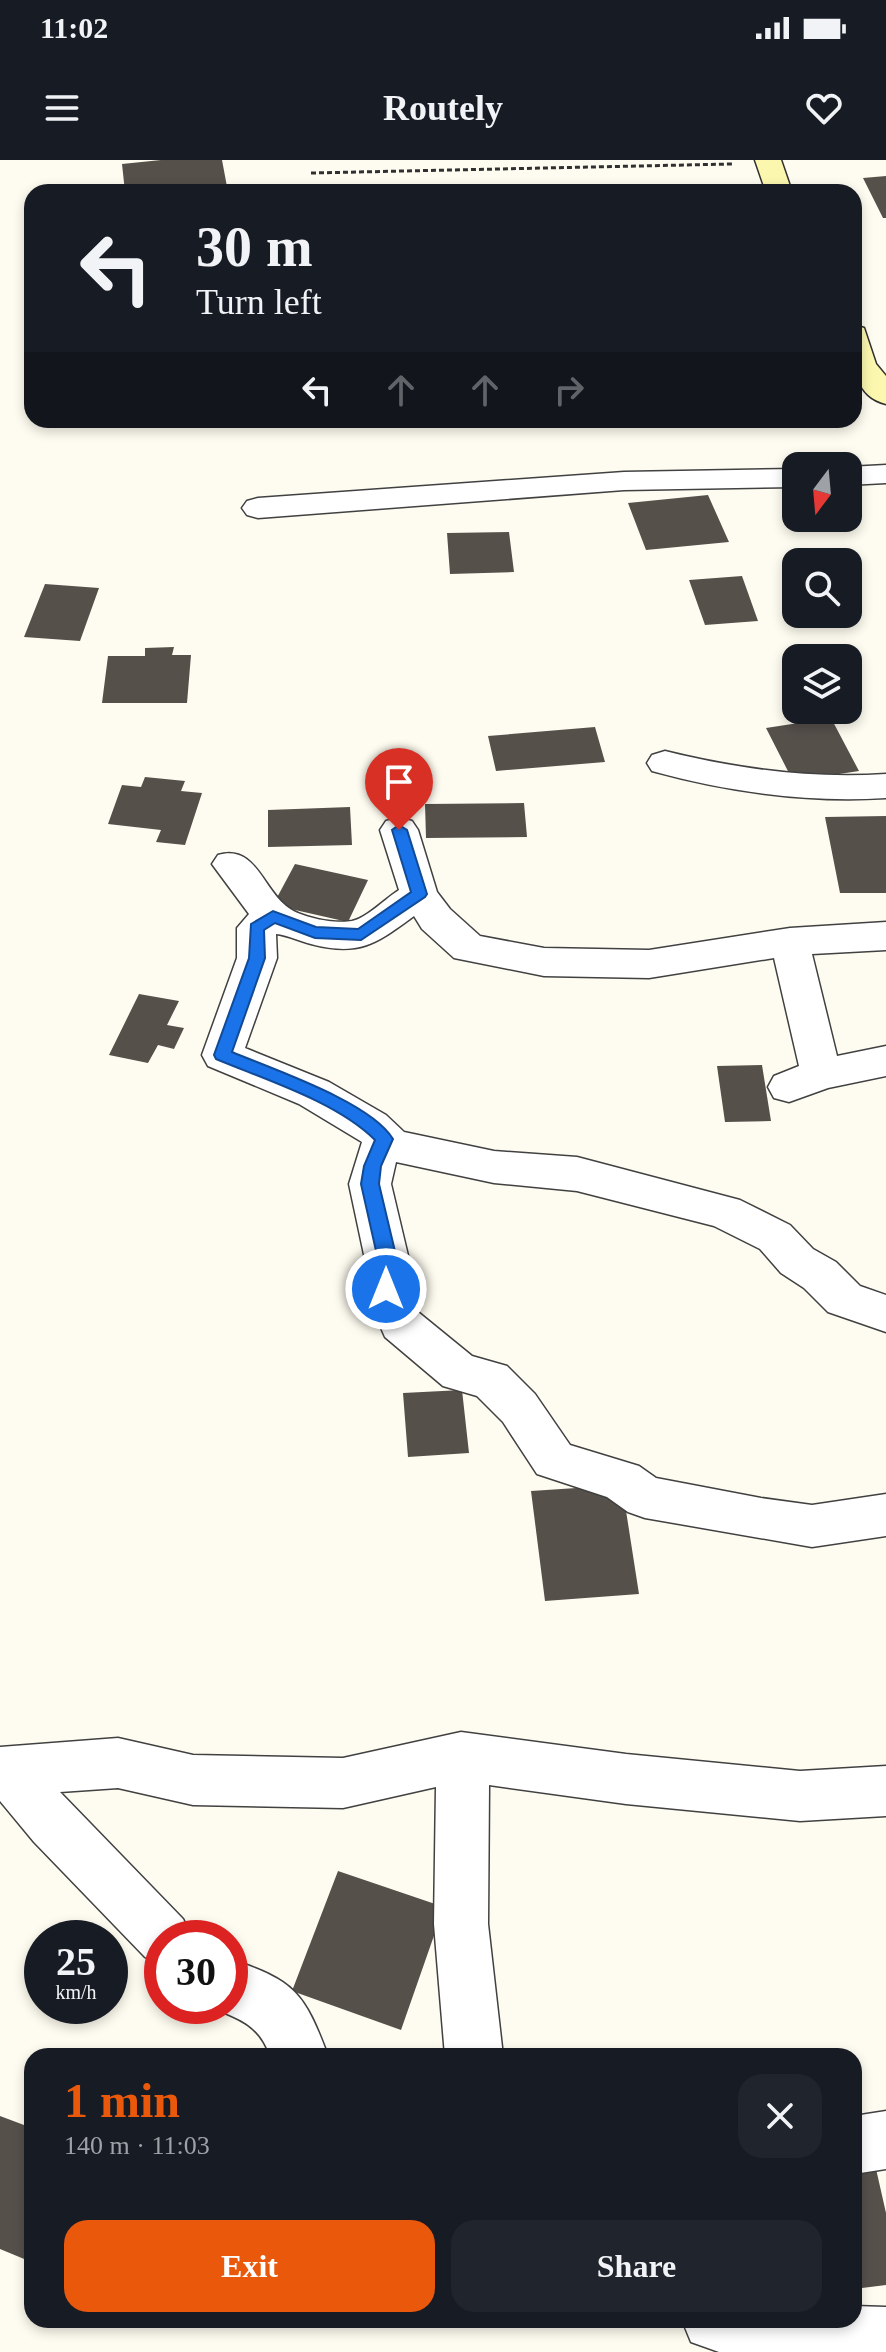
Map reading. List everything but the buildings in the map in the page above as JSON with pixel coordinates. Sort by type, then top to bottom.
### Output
[{"type":"street","points":[[769,162],[776,184]]},
{"type":"street","points":[[862,365],[886,395]]},
{"type":"street","points":[[862,475],[886,474]]},
{"type":"street","points":[[258,508],[624,481],[782,478]]},
{"type":"street","points":[[665,763],[716,776],[838,791],[886,786]]},
{"type":"street","points":[[399,830],[419,894],[436,919],[468,948],[544,962],[649,964],[790,942],[886,936]]},
{"type":"street","points":[[231,864],[273,917],[315,932],[361,935],[419,894]]},
{"type":"street","points":[[273,917],[256,928],[257,958],[222,1055],[314,1093],[371,1126],[391,1145],[494,1167],[577,1174],[725,1212],[775,1237],[797,1261],[820,1275],[844,1299],[886,1314]]},
{"type":"street","points":[[790,942],[805,1080],[886,1061]]},
{"type":"street","points":[[384,1139],[373,1166],[370,1184],[388,1264],[386,1289],[401,1324],[459,1372],[491,1380],[519,1408],[554,1460],[622,1481],[645,1497],[761,1519],[812,1526],[886,1515]]},
{"type":"street","points":[[461,1757],[464,1816],[461,1924],[473,2048]]},
{"type":"street","points":[[4,1771],[118,1763],[193,1780],[343,1783],[461,1757],[626,1779],[800,1796],[886,1791]]},
{"type":"street","points":[[4,1771],[146,1920]]},
{"type":"street","points":[[248,1992],[260,1996],[287,2021],[296,2048]]},
{"type":"street","points":[[862,2144],[886,2140]]},
{"type":"street","points":[[751,2328],[770,2332],[886,2338]]},
{"type":"path","points":[[311,173],[769,162]]},
{"type":"route","points":[[386,1289],[388,1264],[370,1184],[373,1166],[384,1139],[371,1126],[314,1093],[222,1055],[257,958],[256,928],[273,917],[315,932],[361,935],[419,894],[399,830]]}]
